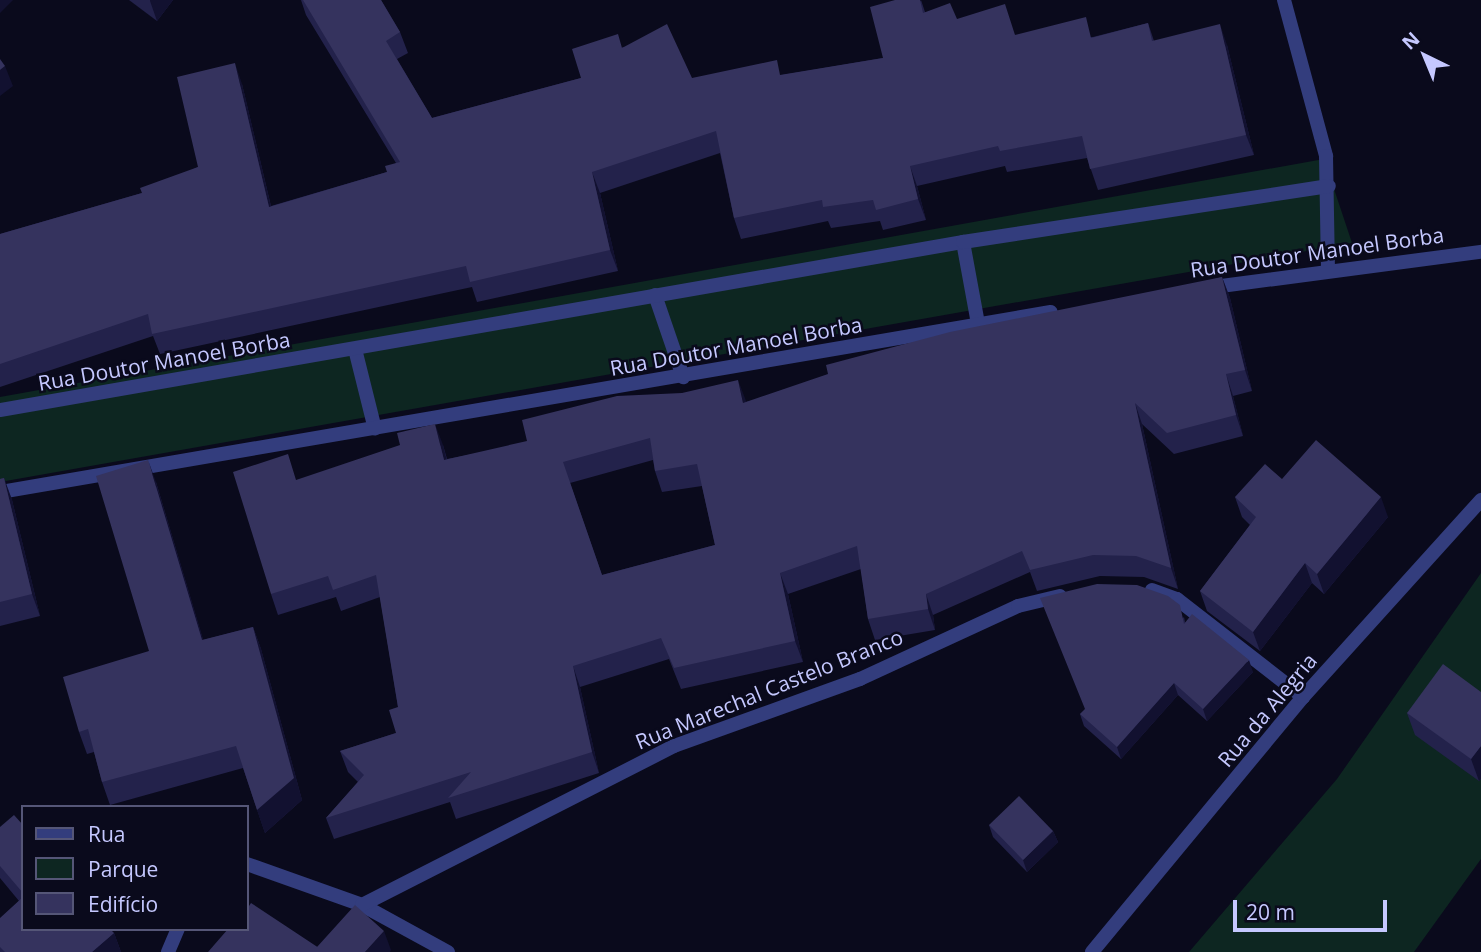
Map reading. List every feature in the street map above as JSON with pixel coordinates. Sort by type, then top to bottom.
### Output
[{"type":"street","points":[[1284,0],[1329,186],[1328,269]]},
{"type":"street","name":"Rua Doutor Manoel Borba","points":[[0,410],[963,242],[1329,186]]},
{"type":"street","points":[[963,242],[978,324]]},
{"type":"street","name":"Rua Doutor Manoel Borba","points":[[1194,290],[1328,269],[1481,252]]},
{"type":"street","points":[[655,295],[683,377]]},
{"type":"street","name":"Rua Doutor Manoel Borba","points":[[0,492],[1072,309]]},
{"type":"street","points":[[355,349],[375,429]]},
{"type":"street","name":"Rua da Alegria","points":[[1093,951],[1303,697],[1481,500]]},
{"type":"street","points":[[1132,587],[1177,599],[1303,697]]},
{"type":"street","name":"Rua Marechal Castelo Branco","points":[[362,905],[674,746],[860,679],[1018,606],[1077,592]]},
{"type":"street","points":[[248,863],[362,905],[448,952]]},
{"type":"street","points":[[168,952],[177,931]]},
{"type":"green space","points":[[1324,159],[1352,243],[0,482],[0,397]]},
{"type":"green space","points":[[1481,573],[1481,859],[1414,952],[1189,952],[1337,779]]},
{"type":"building","points":[[303,0],[381,0],[400,32],[386,41],[432,118],[581,78],[572,49],[618,34],[622,48],[667,24],[692,78],[777,60],[780,75],[883,58],[870,7],[895,0],[920,0],[923,13],[950,3],[957,19],[1005,4],[1015,35],[1086,17],[1091,38],[1148,23],[1152,41],[1220,24],[1246,135],[1090,169],[1082,136],[1000,151],[998,146],[910,166],[918,199],[876,210],[873,200],[823,207],[822,200],[734,218],[716,131],[592,172],[610,250],[470,282],[466,266],[152,334],[148,314],[0,364],[0,234],[142,193],[140,188],[198,167],[177,77],[235,63],[269,207],[387,172],[385,166],[400,162]]},
{"type":"building","points":[[1222,277],[1245,370],[1226,374],[1236,415],[1167,433],[1135,403],[1171,568],[1136,556],[1093,555],[1030,570],[1022,551],[926,594],[928,609],[868,619],[857,546],[780,573],[795,641],[674,668],[661,638],[573,666],[592,752],[448,798],[471,772],[326,818],[364,775],[340,751],[396,733],[389,710],[398,707],[376,575],[333,590],[328,576],[271,594],[233,472],[288,454],[296,480],[400,445],[397,433],[435,424],[444,460],[527,441],[522,420],[617,396],[682,393],[738,380],[743,403],[828,374],[826,365],[950,332]],"holes":[[[650,438],[655,471],[697,464],[715,545],[602,575],[563,462]]]},
{"type":"building","points":[[1316,440],[1381,497],[1317,574],[1305,563],[1253,632],[1200,591],[1256,517],[1235,497],[1265,464],[1282,479]]},
{"type":"building","points":[[148,460],[202,640],[253,627],[294,778],[257,810],[236,746],[102,782],[88,729],[79,732],[63,677],[149,651],[96,476]]},
{"type":"building","points":[[4,478],[32,594],[0,602],[0,479]]},
{"type":"building","points":[[1097,584],[1137,585],[1168,596],[1180,605],[1184,624],[1192,614],[1249,660],[1203,709],[1174,683],[1117,747],[1080,714],[1085,709],[1040,598]]},
{"type":"building","points":[[1443,664],[1481,692],[1481,746],[1471,759],[1407,713]]},
{"type":"building","points":[[1019,796],[1053,831],[1023,860],[989,825]]},
{"type":"building","points":[[14,815],[21,823],[21,891],[0,866],[0,827]]},
{"type":"building","points":[[21,899],[21,931],[114,933],[92,952],[5,952],[0,947],[0,918]]},
{"type":"building","points":[[251,903],[317,947],[355,905],[384,931],[365,952],[208,952],[226,931],[248,931],[248,908]]}]
